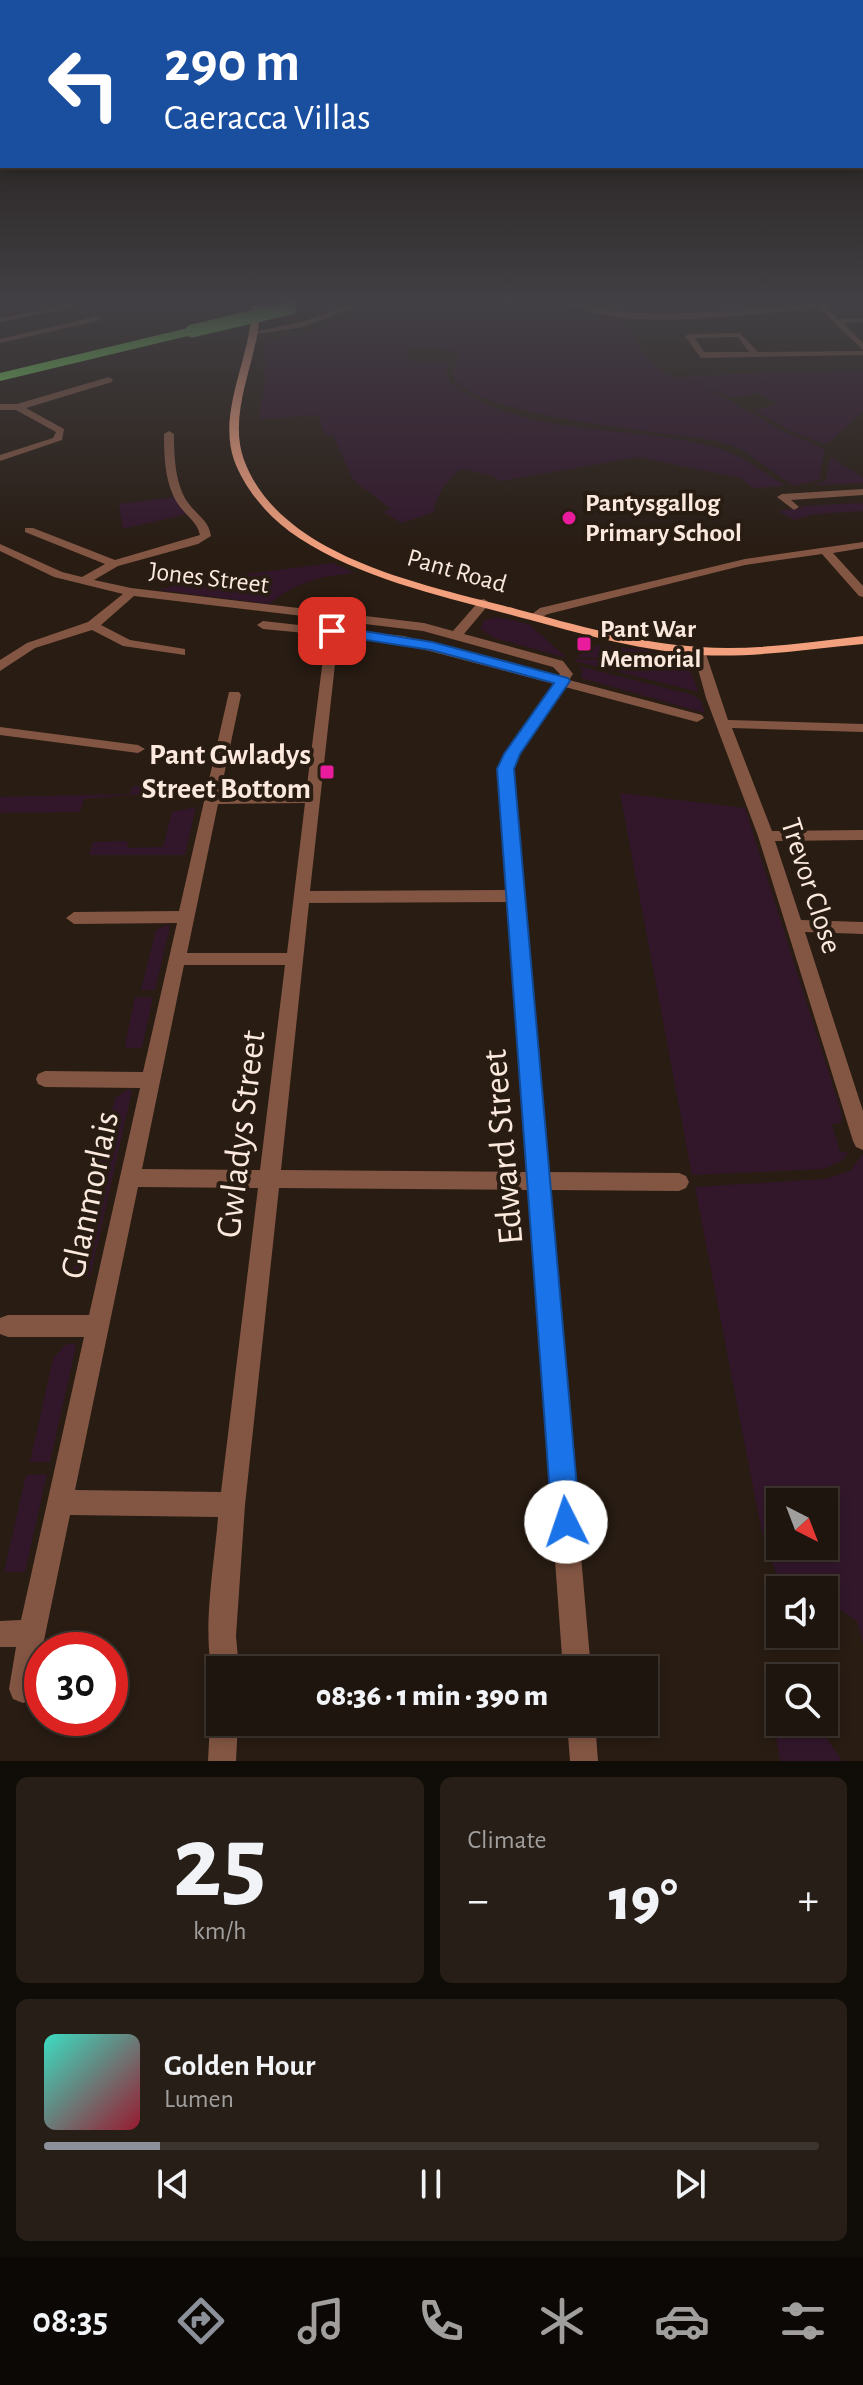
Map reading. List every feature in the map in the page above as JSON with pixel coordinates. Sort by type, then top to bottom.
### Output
[{"type":"street","points":[[0,407],[18,407],[85,387]]},
{"type":"street","name":"Pant Road","points":[[243,387],[235,429],[237,456],[251,484],[288,525],[344,560],[402,581],[534,617],[648,643],[699,651],[756,650],[863,640]]},
{"type":"street","points":[[0,458],[57,440],[61,436],[61,431],[18,407]]},
{"type":"street","points":[[82,582],[114,564],[206,536],[206,528],[178,494],[168,445],[169,434]]},
{"type":"street","points":[[794,507],[782,497],[863,492]]},
{"type":"street","points":[[29,530],[114,564]]},
{"type":"street","points":[[534,617],[544,611],[753,561],[863,545]]},
{"type":"street","name":"Jones Street","points":[[0,547],[46,570],[82,582],[333,624],[457,634],[560,672]]},
{"type":"street","points":[[825,551],[863,593]]},
{"type":"street","points":[[0,667],[12,654],[29,646],[92,625],[131,592]]},
{"type":"street","points":[[457,634],[484,603]]},
{"type":"street","points":[[263,625],[333,624],[560,672],[697,718]]},
{"type":"street","name":"Gwladys Street","points":[[224,1656],[222,1636],[232,1505],[333,624]]},
{"type":"street","points":[[92,625],[127,643],[180,652]]},
{"type":"street","name":"Trevor Close","points":[[699,651],[766,836],[863,1141]]},
{"type":"street","name":"Edward Street","points":[[560,672],[505,769],[576,1656]]},
{"type":"street","name":"Glanmorlais","points":[[32,1632],[234,695]]},
{"type":"street","points":[[723,724],[863,728]]},
{"type":"street","points":[[0,731],[138,749]]},
{"type":"street","points":[[211,799],[312,798]]},
{"type":"street","points":[[766,836],[863,835]]},
{"type":"street","points":[[302,897],[516,896]]},
{"type":"street","points":[[74,918],[184,917]]},
{"type":"street","points":[[795,926],[863,928]]},
{"type":"street","points":[[177,959],[295,959]]},
{"type":"street","name":"Glanmorlais","points":[[45,1079],[152,1080]]},
{"type":"street","points":[[132,1178],[679,1182]]},
{"type":"street","name":"Glanmorlais","points":[[8,1326],[99,1326]]},
{"type":"street","points":[[62,1502],[232,1505]]},
{"type":"street","points":[[0,1634],[24,1633]]},
{"type":"street","name":"Glanmorlais","points":[[23,1689],[24,1683]]},
{"type":"street","points":[[222,1761],[223,1736]]},
{"type":"street","points":[[582,1736],[584,1761]]},
{"type":"shaded area","points":[[264,387],[458,387],[480,401],[512,414],[546,422],[652,435],[721,449],[785,486],[753,488],[741,478],[638,457],[501,481],[490,475],[462,469],[443,488],[434,512],[402,523],[383,512],[391,509],[353,480],[333,435],[325,436],[318,415],[259,419]]},
{"type":"shaded area","points":[[464,387],[705,387],[783,431],[825,449],[819,480],[793,486],[741,449],[713,440],[576,421],[500,404]]},
{"type":"shaded area","points":[[706,387],[863,387],[863,411],[824,444],[792,432],[754,410],[778,404],[758,393],[732,398]]},
{"type":"shaded area","points":[[830,457],[863,477],[863,483],[814,485],[826,480]]},
{"type":"shaded area","points":[[176,497],[186,514],[123,529],[119,504]]},
{"type":"shaded area","points":[[863,503],[863,511],[815,514],[794,520],[778,511],[803,508],[800,506]]},
{"type":"shaded area","points":[[333,563],[355,573],[309,581],[269,604],[159,590],[189,581]]},
{"type":"shaded area","points":[[496,617],[529,624],[567,658],[494,638],[481,629],[483,621]]},
{"type":"shaded area","points":[[597,646],[647,650],[680,661],[578,657],[583,649]]},
{"type":"shaded area","points":[[574,661],[683,663],[699,692]]},
{"type":"shaded area","points":[[578,666],[693,695],[700,700],[705,713],[581,678],[582,670]]},
{"type":"shaded area","points":[[133,786],[206,786],[205,789],[84,799],[80,812],[0,813],[0,797],[130,794]]},
{"type":"shaded area","points":[[620,793],[745,808],[842,1115],[841,1123],[832,1124],[840,1152],[848,1152],[843,1160],[824,1169],[692,1175]]},
{"type":"shaded area","points":[[196,807],[185,855],[89,855],[93,842],[127,841],[128,848],[163,847],[172,812]]},
{"type":"shaded area","points":[[170,926],[155,990],[141,990],[156,930]]},
{"type":"shaded area","points":[[135,997],[153,997],[142,1048],[127,1048],[125,1045]]},
{"type":"shaded area","points":[[128,1089],[132,1091],[90,1277],[75,1278],[73,1271],[115,1098]]},
{"type":"shaded area","points":[[863,1154],[863,1643],[857,1621],[838,1608],[838,1576],[777,1576],[772,1560],[838,1560],[838,1488],[766,1488],[766,1543],[695,1187],[825,1179],[850,1171]]},
{"type":"shaded area","points":[[74,1343],[76,1346],[50,1462],[30,1462],[53,1359],[65,1345]]},
{"type":"shaded area","points":[[47,1474],[25,1572],[4,1572],[26,1475]]},
{"type":"shaded area","points":[[776,1736],[825,1736],[842,1761],[780,1761]]},
{"type":"place","name":"Pantysgallog Primary School","points":[[569,518]]},
{"type":"place","name":"Pant War Memorial","points":[[584,644]]},
{"type":"place","name":"Pant Gwladys Street Bottom","points":[[327,772]]},
{"type":"route","points":[[332,631],[432,646],[563,681],[512,754],[505,769],[566,1522]]}]
